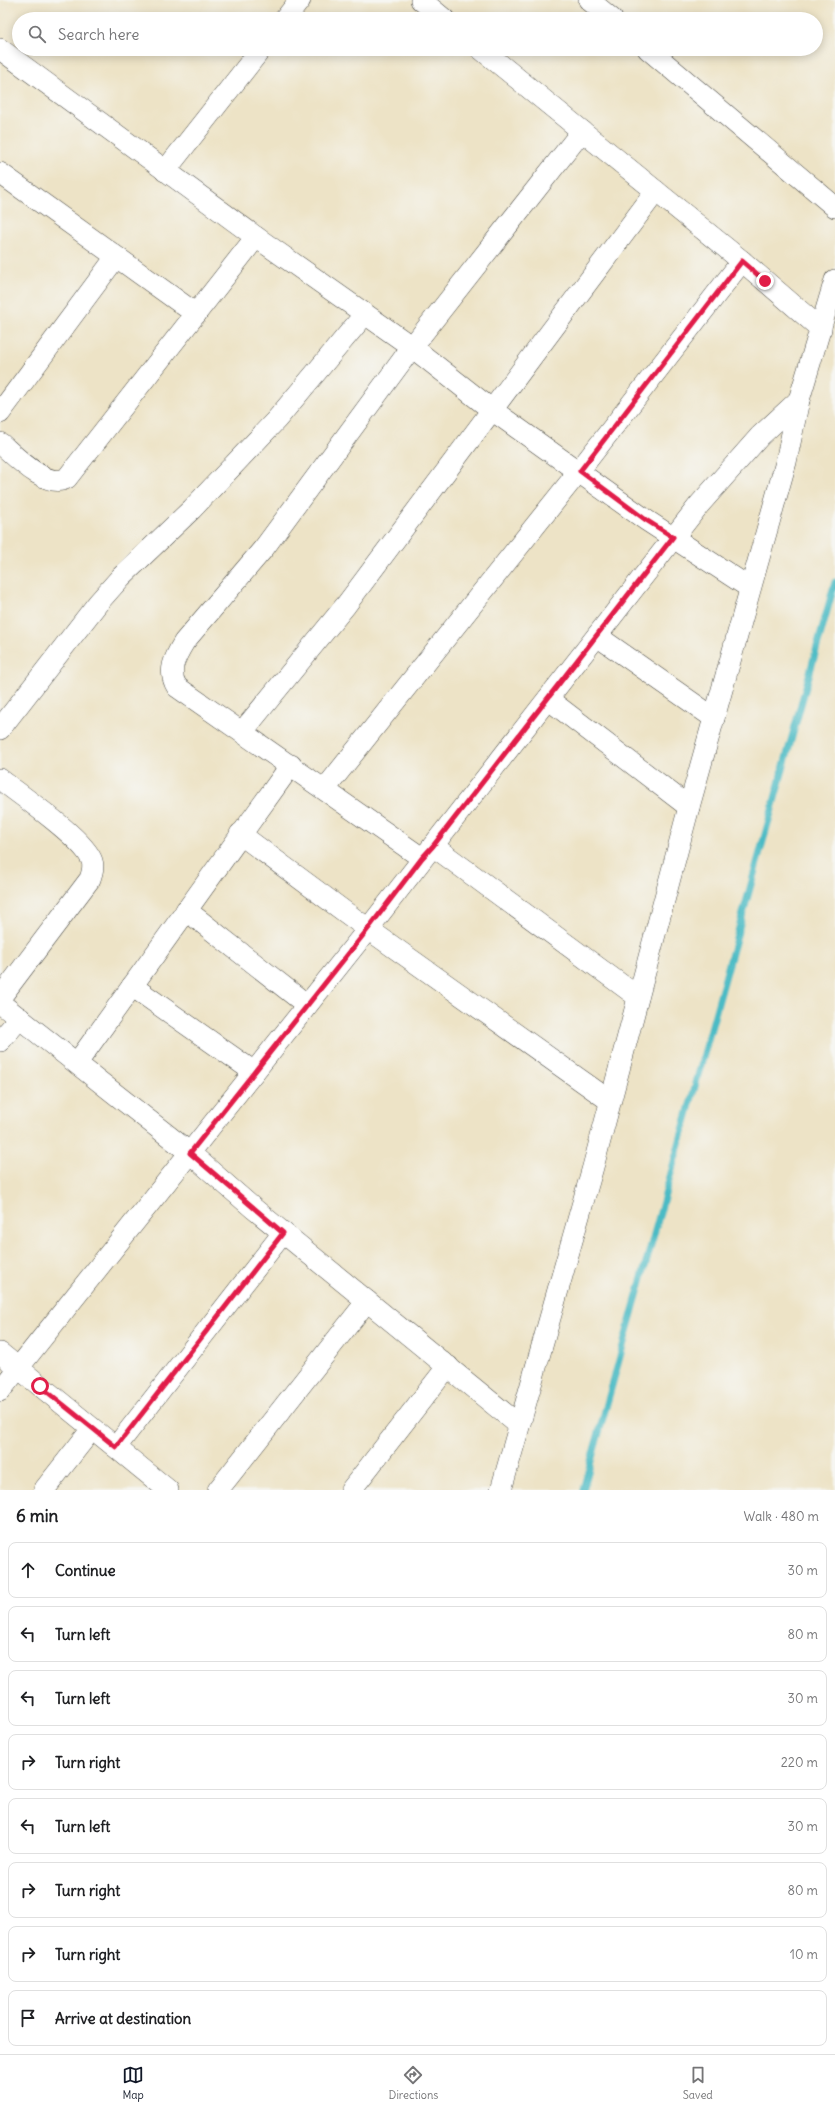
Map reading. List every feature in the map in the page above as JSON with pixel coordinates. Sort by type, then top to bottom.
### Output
[{"type":"street","points":[[291,12],[300,0]]},
{"type":"street","points":[[421,0],[436,12]]},
{"type":"street","points":[[589,0],[604,12]]},
{"type":"street","points":[[0,48],[256,237],[412,348],[492,410],[580,471],[646,520],[750,588]]},
{"type":"street","points":[[166,171],[256,56]]},
{"type":"street","points":[[490,56],[742,261],[821,329]]},
{"type":"street","points":[[656,56],[835,206]]},
{"type":"street","points":[[582,131],[412,348],[264,548],[184,642],[174,658],[172,680],[177,687],[243,731],[325,789],[427,852],[638,997]]},
{"type":"street","points":[[0,172],[196,314]]},
{"type":"street","points":[[243,731],[346,605],[656,191]]},
{"type":"street","points":[[0,443],[45,478],[56,482],[67,478],[256,237]]},
{"type":"street","points":[[0,413],[116,257]]},
{"type":"street","points":[[325,789],[580,471],[742,261]]},
{"type":"street","points":[[501,1490],[610,1102],[689,807],[786,462],[799,400],[835,280]]},
{"type":"street","points":[[0,729],[98,603],[121,577],[192,510],[276,419],[365,314]]},
{"type":"street","points":[[0,1391],[368,929],[673,537],[760,436],[799,400]]},
{"type":"street","points":[[597,636],[714,718]]},
{"type":"street","points":[[548,699],[689,807]]},
{"type":"street","points":[[77,1063],[291,765]]},
{"type":"street","points":[[0,779],[77,840],[92,860],[93,870],[90,879],[0,998]]},
{"type":"street","points":[[240,834],[368,929],[610,1102]]},
{"type":"street","points":[[186,910],[307,1005]]},
{"type":"street","points":[[132,986],[254,1072]]},
{"type":"street","points":[[0,1003],[190,1153],[283,1233],[519,1425]]},
{"type":"street","points":[[0,1041],[20,1018]]},
{"type":"street","points":[[116,1447],[283,1233]]},
{"type":"street","points":[[218,1490],[367,1301]]},
{"type":"street","points":[[0,1353],[168,1490]]},
{"type":"street","points":[[352,1490],[448,1366]]},
{"type":"street","points":[[44,1490],[92,1429]]},
{"type":"waterway","points":[[583,1490],[835,582]]},
{"type":"route","points":[[40,1386],[116,1447],[283,1233],[190,1153],[368,929],[673,537],[646,520],[580,471],[742,261],[765,281]]}]
